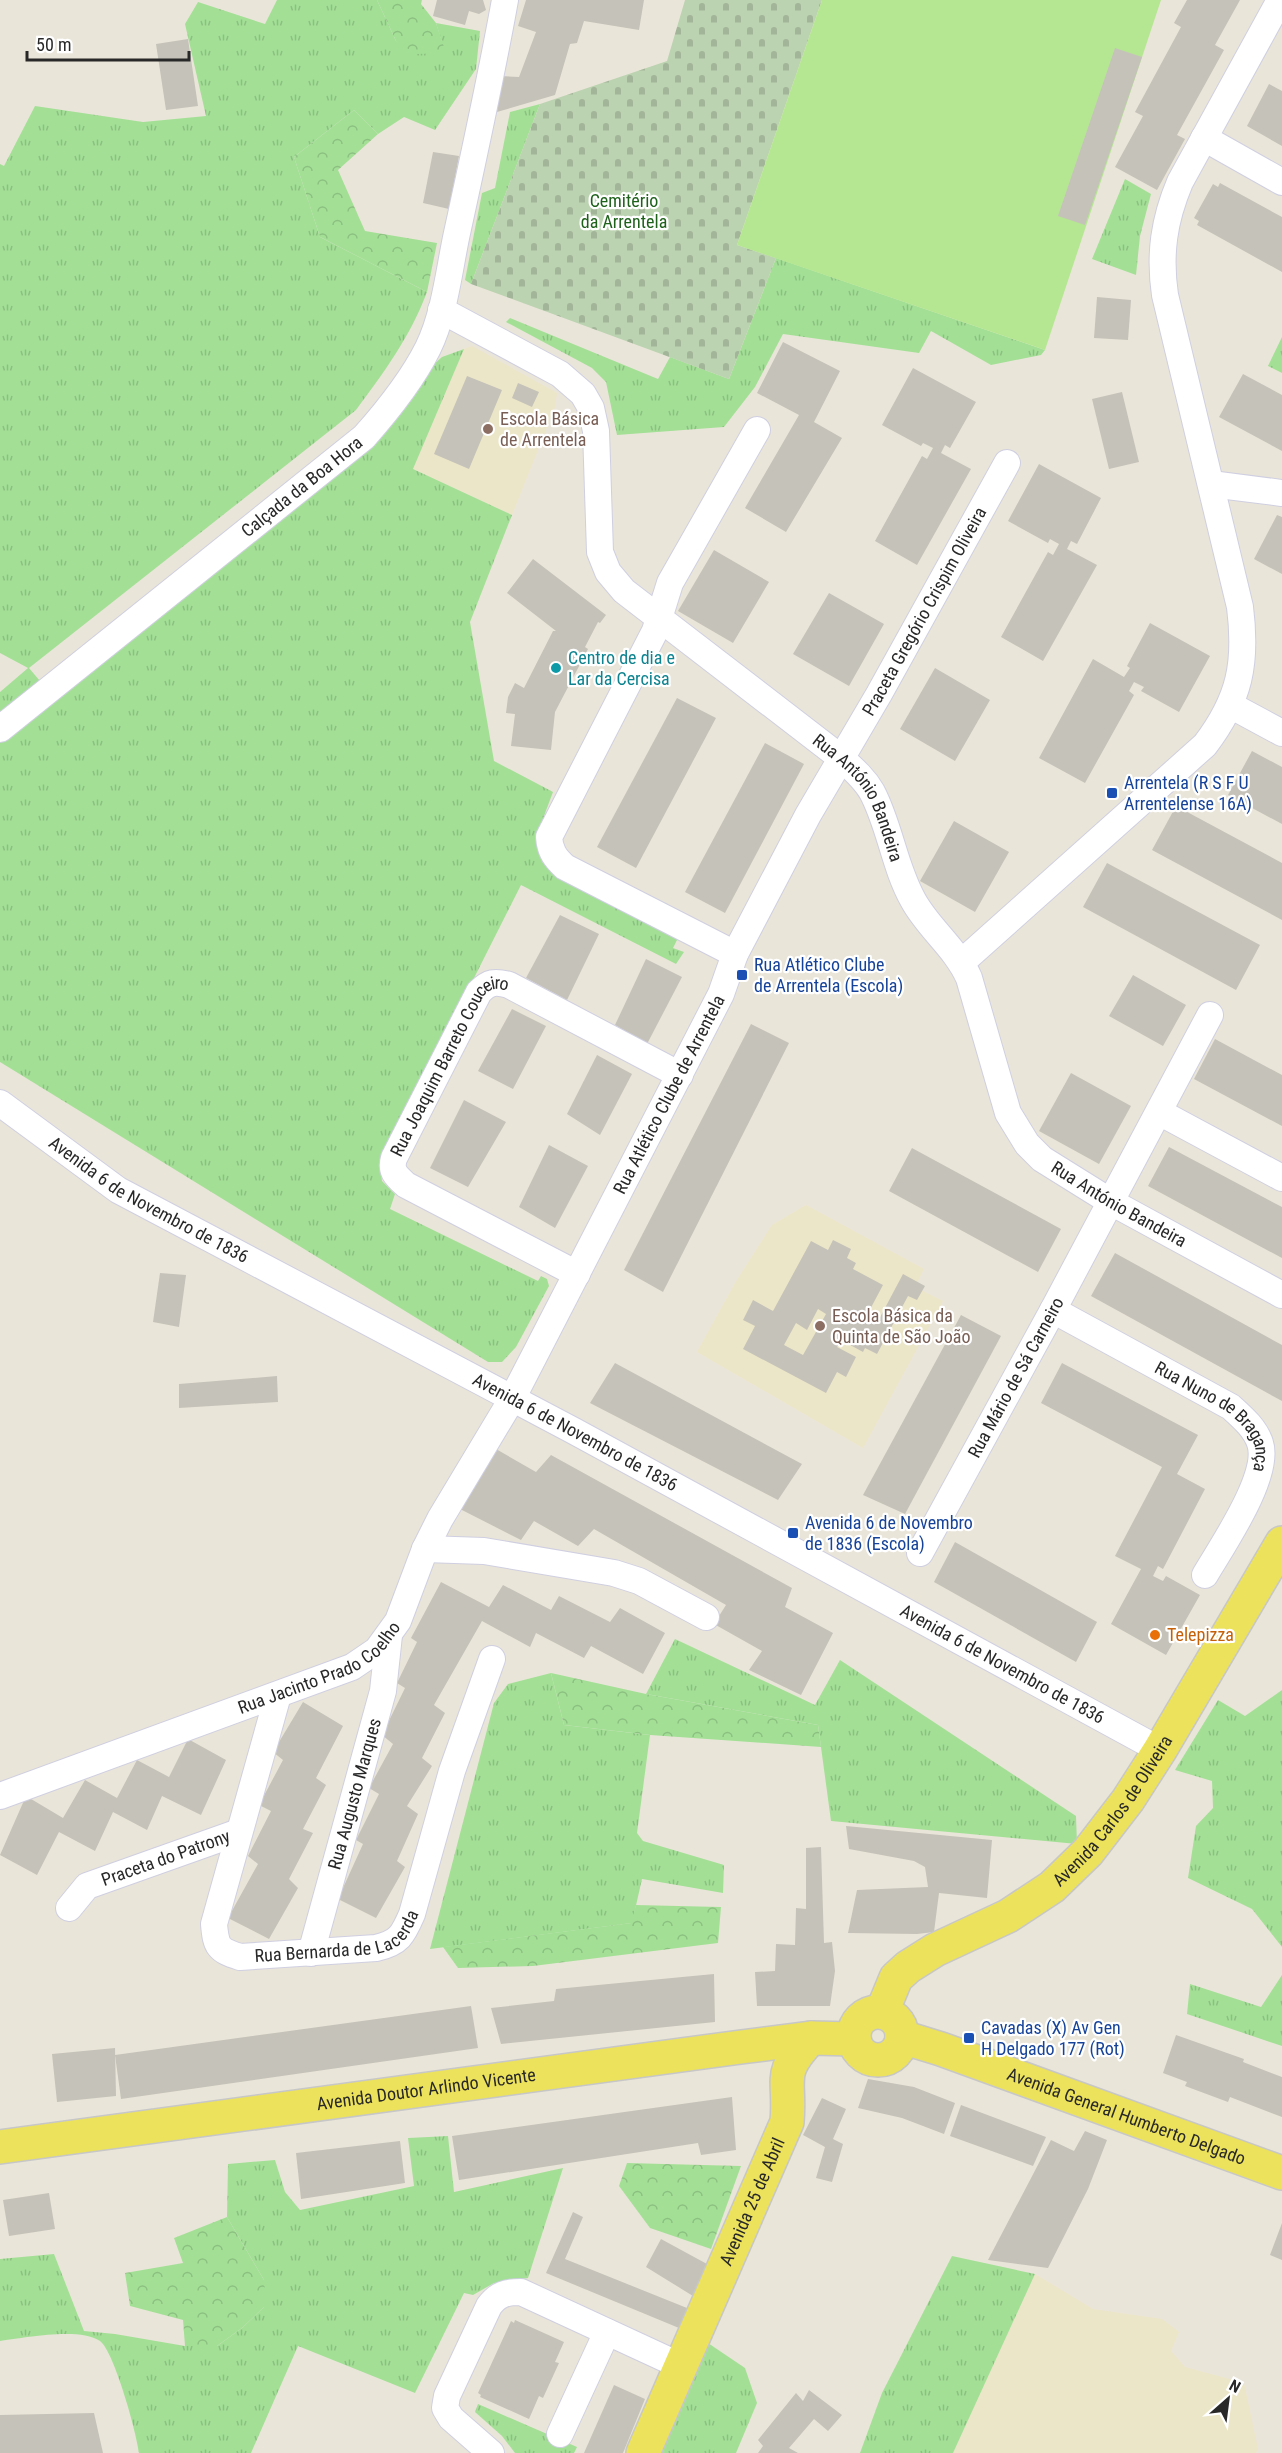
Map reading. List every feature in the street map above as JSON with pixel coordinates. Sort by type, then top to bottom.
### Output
[{"type":"main road","name":"Avenida Carlos de Oliveira","points":[[892,2025],[896,1978],[934,1950],[1008,1916],[1052,1887],[1088,1852],[1128,1800],[1160,1750],[1282,1543]]},
{"type":"main road","points":[[868,2014],[892,2025],[900,2046],[895,2054],[878,2060],[862,2054],[856,2047],[854,2038],[856,2024],[861,2018],[868,2014]]},
{"type":"main road","name":"Avenida General Humberto Delgado","points":[[892,2025],[941,2049],[1282,2173]]},
{"type":"main road","name":"Avenida Doutor Arlindo Vicente","points":[[0,2147],[811,2038],[854,2038]]},
{"type":"main road","name":"Avenida 25 de Abril","points":[[643,2453],[787,2122],[787,2070],[793,2057],[811,2038]]},
{"type":"street","name":"Calçada da Boa Hora","points":[[0,729],[364,437],[383,416],[414,372],[428,346],[441,310],[505,0]]},
{"type":"street","points":[[962,962],[1205,745],[1219,726],[1230,705],[1241,669],[1244,639],[1240,607],[1165,295],[1162,246],[1171,204],[1180,182],[1280,0]]},
{"type":"street","points":[[1204,138],[1282,182]]},
{"type":"street","name":"Rua António Bandeira","points":[[441,310],[560,374],[583,394],[591,408],[596,431],[600,552],[608,572],[624,591],[841,758],[859,775],[871,791],[912,898],[925,919],[962,962],[969,978],[1008,1113],[1027,1144],[1042,1159],[1111,1202],[1282,1295]]},
{"type":"street","points":[[735,954],[566,867],[550,848],[549,837],[660,620],[670,583],[757,430]]},
{"type":"street","name":"Praceta Gregório Crispim Oliveira","points":[[841,758],[1007,464]]},
{"type":"street","points":[[1211,484],[1282,493]]},
{"type":"street","points":[[1230,705],[1282,733]]},
{"type":"street","name":"Rua Atlético Clube de Arrentela","points":[[512,1399],[721,994],[735,954],[841,758]]},
{"type":"street","name":"Rua Joaquim Barreto Couceiro","points":[[577,1274],[406,1185],[395,1176],[391,1167],[473,1003],[479,992],[488,984],[498,982],[680,1074]]},
{"type":"street","name":"Rua Mário de Sá Carneiro","points":[[920,1553],[1210,1015]]},
{"type":"street","name":"Avenida 6 de Novembro de 1836","points":[[0,1103],[118,1190],[512,1399],[1160,1750]]},
{"type":"street","points":[[1159,1112],[1282,1178]]},
{"type":"street","name":"Rua Nuno de Bragança","points":[[1053,1310],[1231,1407],[1249,1424],[1261,1444],[1262,1461],[1258,1481],[1205,1575]]},
{"type":"street","name":"Rua Jacinto Prado Coelho","points":[[0,1796],[352,1667],[377,1650],[398,1621],[425,1549],[440,1519],[512,1399]]},
{"type":"street","points":[[425,1549],[484,1551],[614,1573],[639,1581],[706,1617]]},
{"type":"street","name":"Rua Augusto Marques","points":[[311,1953],[383,1691],[389,1635]]},
{"type":"street","name":"Rua Bernarda de Lacerda","points":[[278,1695],[214,1924],[216,1941],[222,1952],[240,1957],[376,1948],[396,1941],[412,1914],[452,1771],[492,1659]]},
{"type":"street","name":"Praceta do Patrony","points":[[69,1908],[87,1886],[239,1832]]},
{"type":"street","points":[[491,2453],[454,2422],[445,2408],[447,2396],[489,2306],[495,2298],[506,2292],[521,2292],[681,2366]]},
{"type":"street","points":[[560,2434],[607,2332]]},
{"type":"shaded area","name":"Escola Básica de Arrentela","points":[[472,346],[557,393],[555,407],[512,515],[413,469],[464,349]]},
{"type":"shaded area","name":"Escola Básica da Quinta de São João","points":[[806,1205],[924,1269],[915,1287],[943,1301],[863,1448],[697,1352],[735,1283],[772,1225]]},
{"type":"shaded area","points":[[1035,2274],[1093,2309],[1162,2319],[1179,2332],[1171,2351],[1185,2367],[1244,2383],[1258,2449],[1256,2453],[953,2453]]},
{"type":"green space","points":[[277,0],[377,0],[396,41],[445,53],[436,23],[480,31],[476,69],[435,130],[404,117],[378,134],[354,110],[294,157],[320,237],[427,292],[405,339],[356,410],[29,668],[40,681],[0,712],[0,692],[28,668],[0,653],[0,164],[4,166],[35,106],[143,122],[206,116],[185,24],[198,2],[265,24]]},
{"type":"green space","points":[[377,0],[422,0],[421,4],[436,23],[446,53],[416,54],[396,41]]},
{"type":"green space","name":"Cemitério da Arrentela","points":[[685,0],[822,0],[737,245],[776,258],[729,379],[471,284],[540,104],[667,61]]},
{"type":"green space","points":[[822,0],[1161,0],[1045,350],[737,245]]},
{"type":"green space","points":[[540,104],[471,284],[465,280],[482,193],[495,188],[510,112]]},
{"type":"green space","points":[[354,110],[378,134],[338,170],[365,231],[437,243],[427,292],[320,237],[294,157]]},
{"type":"green space","points":[[1125,179],[1151,194],[1140,236],[1136,275],[1092,259]]},
{"type":"green space","points":[[776,258],[1045,350],[1041,355],[991,365],[931,331],[919,353],[783,334],[755,387],[724,427],[617,435],[606,382],[592,368],[506,322],[510,318],[658,379],[670,357],[729,379]]},
{"type":"green space","points":[[1282,337],[1282,373],[1268,366]]},
{"type":"green space","points":[[464,349],[413,469],[512,515],[470,622],[494,761],[553,792],[543,818],[539,837],[543,863],[678,938],[673,948],[684,952],[676,964],[521,885],[380,1164],[382,1181],[395,1194],[390,1209],[538,1281],[541,1276],[547,1279],[549,1286],[516,1347],[502,1362],[488,1362],[0,1062],[0,740],[379,440],[401,414],[433,365],[442,357]]},
{"type":"green space","points":[[675,1639],[815,1705],[840,1660],[1076,1816],[1077,1844],[831,1821],[818,1725],[646,1694]]},
{"type":"green space","points":[[551,1673],[564,1725],[650,1735],[637,1833],[643,1841],[724,1865],[723,1893],[642,1879],[632,1923],[430,1949],[494,1703],[508,1684]]},
{"type":"green space","points":[[551,1673],[646,1694],[818,1725],[821,1747],[650,1735],[564,1725]]},
{"type":"green space","points":[[1282,1690],[1282,1947],[1252,1909],[1188,1878],[1196,1826],[1213,1808],[1212,1781],[1175,1770],[1218,1700],[1245,1716]]},
{"type":"green space","points":[[636,1905],[721,1907],[718,1943],[533,1966],[458,1968],[443,1947],[631,1923]]},
{"type":"green space","points":[[1282,1975],[1282,2046],[1187,2014],[1190,1984],[1261,2007]]},
{"type":"green space","points":[[448,2136],[454,2192],[563,2168],[528,2278],[494,2283],[473,2295],[464,2293],[415,2393],[298,2346],[251,2453],[139,2453],[118,2376],[106,2348],[100,2341],[91,2337],[65,2334],[0,2341],[0,2259],[54,2254],[84,2331],[185,2346],[217,2346],[242,2328],[264,2307],[264,2280],[227,2217],[228,2164],[275,2160],[285,2192],[300,2210],[414,2186],[408,2138]]},
{"type":"green space","points":[[627,2163],[741,2166],[711,2249],[650,2228],[619,2186]]},
{"type":"green space","points":[[227,2217],[264,2280],[264,2307],[242,2328],[217,2346],[185,2346],[183,2320],[130,2306],[125,2273],[183,2263],[174,2238]]},
{"type":"green space","points":[[952,2256],[1035,2274],[953,2453],[860,2453],[882,2393]]},
{"type":"green space","points":[[705,2341],[745,2368],[757,2403],[736,2453],[657,2453]]},
{"type":"green space","points":[[478,2404],[577,2447],[574,2453],[515,2453],[502,2436],[475,2412]]},
{"type":"building","points":[[437,0],[483,0],[486,10],[479,14],[469,11],[465,25],[433,16]]},
{"type":"building","points":[[526,0],[644,0],[639,30],[584,21],[577,43],[570,44],[555,95],[497,112],[501,76],[519,77],[536,32],[518,26]]},
{"type":"building","points":[[1187,0],[1240,0],[1215,45],[1224,50],[1177,135],[1185,139],[1157,190],[1115,167],[1143,116],[1135,112],[1181,27],[1174,23]]},
{"type":"building","points":[[188,39],[198,106],[166,110],[156,44]]},
{"type":"building","points":[[1115,48],[1142,57],[1085,225],[1058,216]]},
{"type":"building","points":[[1269,84],[1282,91],[1282,146],[1247,126]]},
{"type":"building","points":[[433,152],[459,156],[449,209],[423,203]]},
{"type":"building","points":[[1220,183],[1282,217],[1282,272],[1197,225],[1199,221],[1194,218],[1213,184],[1218,187]]},
{"type":"building","points":[[1097,297],[1131,300],[1128,340],[1094,338]]},
{"type":"building","points":[[783,342],[840,371],[814,422],[842,438],[786,532],[745,508],[799,415],[757,393]]},
{"type":"building","points":[[913,368],[976,402],[950,448],[945,445],[941,453],[971,469],[917,565],[875,541],[922,456],[927,459],[933,448],[923,443],[921,446],[882,425]]},
{"type":"building","points":[[1243,374],[1282,395],[1282,451],[1219,417]]},
{"type":"building","points":[[467,376],[502,390],[469,469],[434,454]]},
{"type":"building","points":[[518,383],[539,392],[532,407],[512,398]]},
{"type":"building","points":[[1122,392],[1139,462],[1109,469],[1092,399]]},
{"type":"building","points":[[1039,464],[1101,498],[1077,544],[1071,541],[1067,549],[1097,565],[1043,661],[1001,637],[1048,552],[1053,555],[1059,544],[1050,539],[1048,543],[1008,521]]},
{"type":"building","points":[[1277,515],[1282,517],[1282,574],[1254,559]]},
{"type":"building","points":[[714,550],[769,582],[733,643],[678,611]]},
{"type":"building","name":"Centro de dia e Lar da Cercisa","points":[[533,559],[606,615],[600,623],[598,622],[585,647],[588,649],[555,712],[551,750],[511,746],[515,714],[506,713],[508,697],[515,683],[524,688],[553,631],[556,631],[507,593]]},
{"type":"building","points":[[829,593],[884,624],[849,686],[793,654]]},
{"type":"building","points":[[1150,623],[1210,656],[1179,712],[1141,691],[1144,687],[1134,682],[1129,691],[1134,695],[1085,783],[1039,758],[1093,659],[1124,677],[1130,668],[1127,666]]},
{"type":"building","points":[[935,668],[990,700],[955,761],[900,729]]},
{"type":"building","points":[[677,698],[716,718],[636,868],[597,847]]},
{"type":"building","points":[[765,743],[804,764],[725,913],[685,892]]},
{"type":"building","points":[[1252,751],[1282,767],[1282,824],[1228,795]]},
{"type":"building","points":[[1176,806],[1282,863],[1282,920],[1152,850]]},
{"type":"building","points":[[954,821],[1009,852],[975,912],[920,881]]},
{"type":"building","points":[[1107,863],[1260,945],[1236,990],[1083,907]]},
{"type":"building","points":[[560,915],[599,934],[567,1000],[526,978]]},
{"type":"building","points":[[646,959],[682,977],[647,1044],[615,1025]]},
{"type":"building","points":[[1133,975],[1186,1005],[1163,1046],[1109,1016]]},
{"type":"building","points":[[512,1009],[546,1026],[513,1089],[478,1071]]},
{"type":"building","points":[[751,1024],[789,1043],[663,1292],[624,1270]]},
{"type":"building","points":[[1215,1039],[1282,1075],[1282,1126],[1194,1079]]},
{"type":"building","points":[[597,1055],[632,1074],[600,1135],[567,1114]]},
{"type":"building","points":[[1071,1073],[1131,1106],[1099,1164],[1039,1131]]},
{"type":"building","points":[[464,1100],[506,1122],[468,1187],[430,1168]]},
{"type":"building","points":[[549,1145],[588,1166],[555,1228],[519,1207]]},
{"type":"building","points":[[1169,1147],[1282,1207],[1282,1258],[1148,1186]]},
{"type":"building","points":[[912,1148],[1061,1229],[1038,1272],[889,1191]]},
{"type":"building","points":[[833,1240],[851,1249],[847,1258],[856,1263],[853,1269],[883,1285],[866,1317],[877,1323],[903,1274],[925,1286],[917,1300],[908,1296],[877,1354],[865,1348],[863,1352],[841,1340],[837,1347],[856,1357],[846,1377],[837,1372],[826,1393],[743,1349],[755,1326],[743,1320],[753,1300],[773,1311],[811,1241],[828,1250]],"holes":[[[818,1309],[826,1314],[803,1355],[784,1345],[796,1323],[807,1330]]]},
{"type":"building","points":[[1115,1253],[1282,1345],[1282,1401],[1091,1296]]},
{"type":"building","points":[[160,1273],[186,1275],[179,1327],[153,1322]]},
{"type":"building","points":[[961,1315],[1001,1336],[905,1514],[863,1495]]},
{"type":"building","points":[[615,1363],[802,1464],[778,1500],[590,1403]]},
{"type":"building","points":[[1062,1363],[1198,1435],[1177,1474],[1205,1489],[1163,1569],[1158,1566],[1153,1576],[1163,1581],[1166,1576],[1200,1595],[1166,1655],[1111,1624],[1141,1569],[1115,1556],[1162,1467],[1041,1403]]},
{"type":"building","points":[[277,1376],[278,1402],[179,1408],[179,1384]]},
{"type":"building","points":[[496,1449],[536,1472],[551,1455],[792,1588],[785,1607],[833,1633],[801,1695],[749,1670],[762,1651],[714,1624],[726,1605],[594,1529],[578,1546],[534,1521],[521,1540],[458,1508]]},
{"type":"building","points":[[955,1542],[1097,1622],[1076,1662],[934,1582]]},
{"type":"building","points":[[441,1582],[489,1607],[503,1585],[551,1610],[559,1596],[610,1622],[620,1608],[665,1633],[643,1674],[591,1646],[584,1658],[536,1633],[530,1647],[482,1621],[434,1705],[445,1713],[422,1758],[432,1766],[407,1806],[418,1814],[397,1861],[405,1867],[376,1918],[338,1899],[363,1844],[356,1840],[379,1794],[369,1788],[393,1744],[382,1735],[405,1688],[397,1683],[417,1642],[411,1638]]},
{"type":"building","points":[[303,1702],[343,1726],[316,1778],[326,1785],[303,1829],[313,1833],[289,1879],[298,1888],[269,1939],[228,1918],[258,1864],[248,1856],[271,1811],[259,1805],[283,1760],[273,1752]]},
{"type":"building","points":[[188,1739],[226,1760],[201,1815],[162,1796],[147,1830],[113,1812],[95,1851],[59,1832],[37,1875],[0,1855],[26,1796],[63,1818],[85,1780],[117,1798],[137,1760],[169,1777]]},
{"type":"building","points":[[846,1826],[992,1840],[987,1898],[939,1893],[934,1932],[917,1934],[848,1933],[857,1890],[928,1887],[925,1867],[914,1861],[849,1849]]},
{"type":"building","points":[[821,1847],[824,1943],[832,1942],[835,1971],[830,2006],[757,2006],[755,1972],[775,1971],[776,1944],[795,1945],[796,1908],[806,1909],[806,1848]]},
{"type":"building","points":[[714,1974],[715,2022],[501,2044],[491,2008],[554,2001],[556,1989]]},
{"type":"building","points":[[471,2006],[478,2048],[121,2099],[115,2055]]},
{"type":"building","points":[[1176,2035],[1244,2059],[1243,2062],[1282,2077],[1282,2117],[1230,2097],[1228,2102],[1185,2086],[1187,2082],[1163,2073]]},
{"type":"building","points":[[115,2048],[116,2096],[57,2102],[52,2054]]},
{"type":"building","points":[[868,2079],[914,2087],[955,2103],[944,2134],[902,2118],[858,2108]]},
{"type":"building","points":[[732,2097],[736,2150],[701,2155],[698,2143],[459,2180],[452,2136]]},
{"type":"building","points":[[822,2098],[846,2109],[833,2139],[843,2144],[832,2182],[816,2178],[825,2147],[803,2135]]},
{"type":"building","points":[[961,2105],[1046,2137],[1033,2166],[950,2136]]},
{"type":"building","points":[[1085,2131],[1107,2140],[1088,2189],[1048,2268],[988,2260],[1051,2140],[1074,2151]]},
{"type":"building","points":[[400,2141],[405,2183],[301,2199],[296,2153]]},
{"type":"building","points":[[49,2193],[55,2229],[9,2236],[3,2200]]},
{"type":"building","points":[[573,2212],[583,2217],[565,2259],[687,2308],[679,2328],[546,2273]]},
{"type":"building","points":[[1282,2223],[1282,2260],[1270,2255]]},
{"type":"building","points":[[661,2239],[707,2264],[693,2296],[646,2267]]},
{"type":"building","points":[[515,2320],[564,2342],[555,2362],[559,2363],[543,2398],[539,2396],[529,2419],[480,2397],[478,2393],[511,2321],[514,2323]]},
{"type":"building","points":[[614,2385],[645,2399],[623,2453],[584,2453]]},
{"type":"building","points":[[809,2390],[842,2415],[828,2431],[814,2419],[789,2448],[798,2453],[758,2453],[763,2446],[758,2440],[796,2393],[803,2401]]},
{"type":"building","points":[[94,2413],[103,2453],[0,2453],[0,2415]]},
{"type":"place","name":"Escola Básica de Arrentela","points":[[488,429]]},
{"type":"place","name":"Centro de dia e Lar da Cercisa","points":[[556,668]]},
{"type":"place","name":"Arrentela (R S F U Arrentelense 16A)","points":[[1112,793]]},
{"type":"place","name":"Rua Atlético Clube de Arrentela (Escola)","points":[[742,975]]},
{"type":"place","name":"Escola Básica da Quinta de São João","points":[[820,1326]]},
{"type":"place","name":"Avenida 6 de Novembro de 1836 (Escola)","points":[[793,1533]]},
{"type":"place","name":"Telepizza","points":[[1155,1635]]},
{"type":"place","name":"Cavadas (X) Av Gen H Delgado 177 (Rot)","points":[[969,2038]]}]
